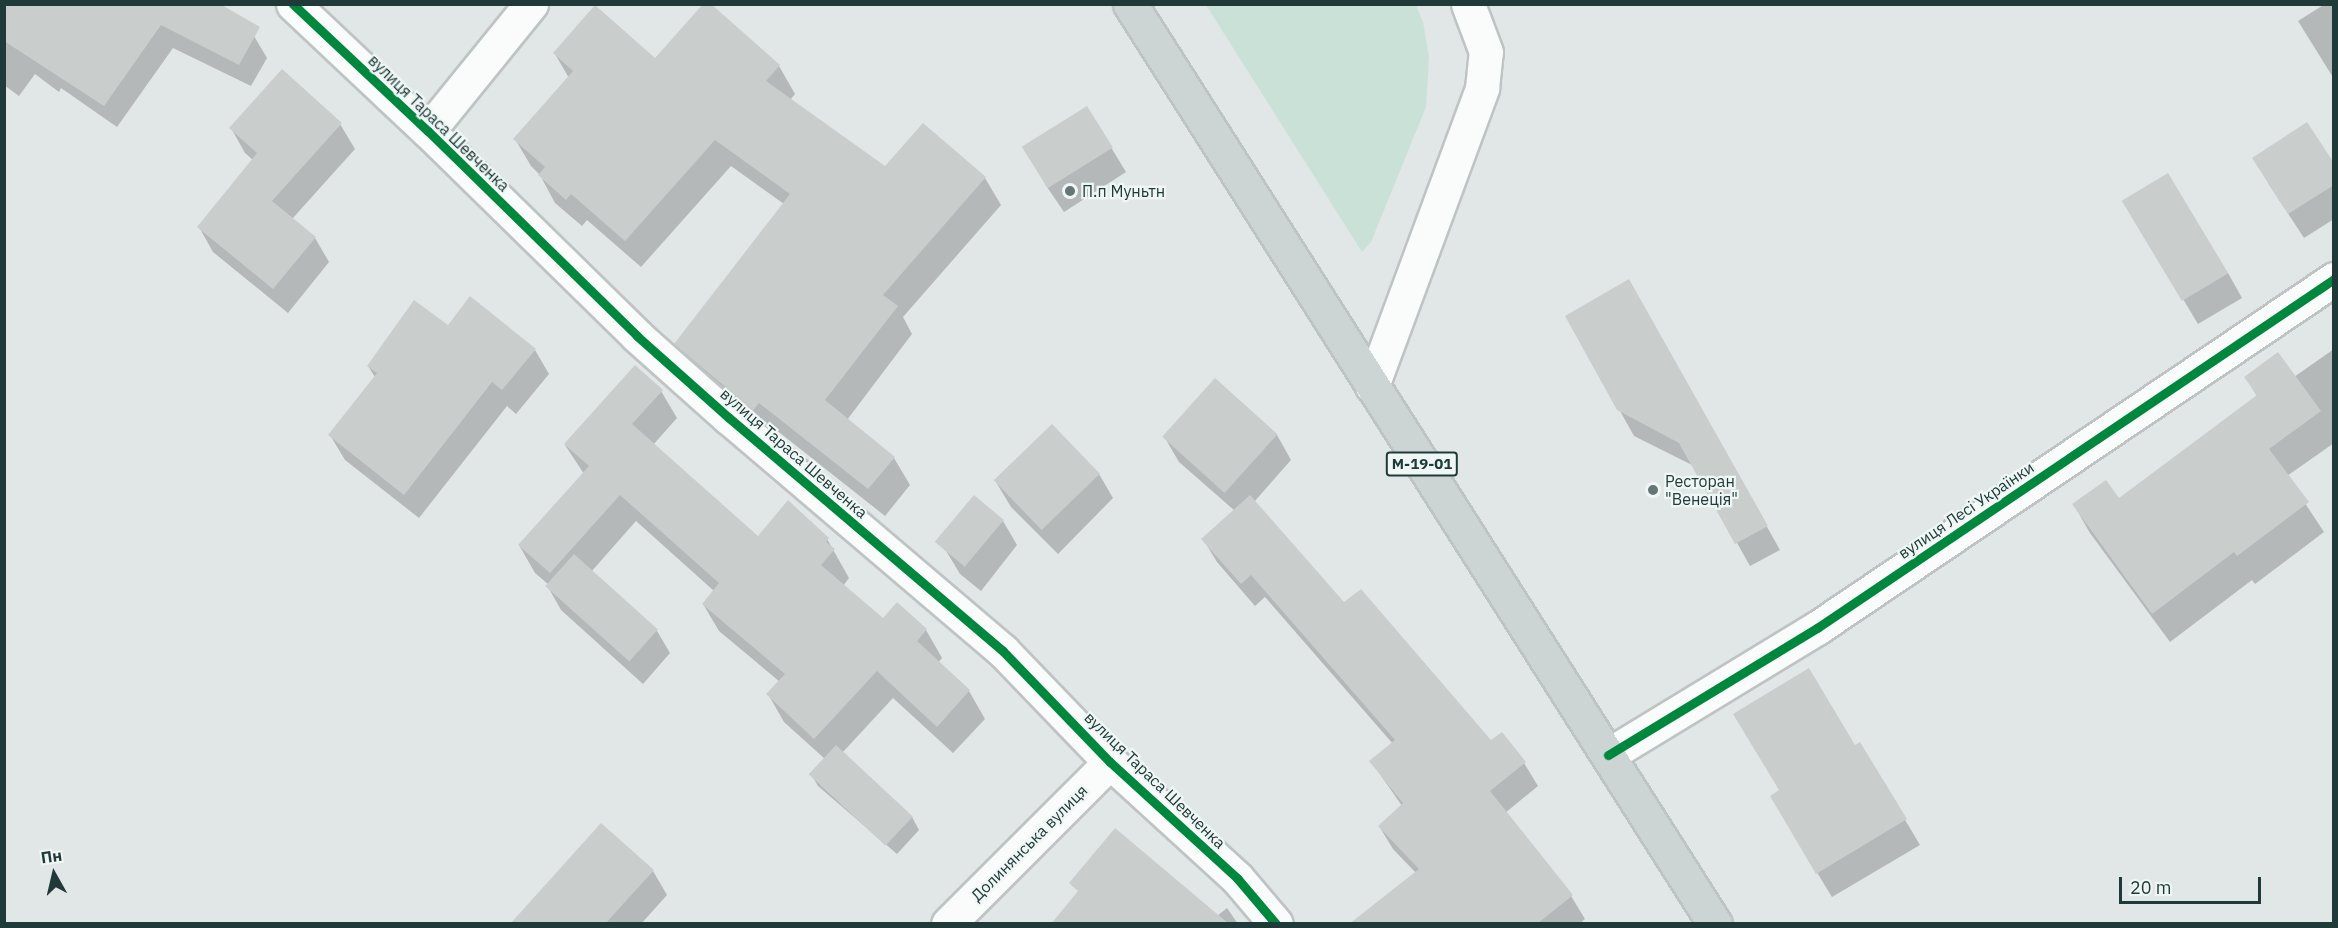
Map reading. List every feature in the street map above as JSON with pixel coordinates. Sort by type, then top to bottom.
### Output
[{"type":"main road","name":"М-19-01","points":[[1130,4],[1715,924]]},
{"type":"street","name":"вулиця Тараса Шевченка","points":[[293,4],[428,131],[637,336],[728,417],[1003,651],[1110,762],[1237,878],[1276,924]]},
{"type":"street","points":[[428,131],[531,4]]},
{"type":"street","points":[[1372,386],[1482,88],[1486,51],[1468,4]]},
{"type":"street","name":"вулиця Лесі Українки","points":[[1608,755],[1817,628],[2334,279]]},
{"type":"street","name":"Долинянська вулиця","points":[[948,924],[1110,762]]},
{"type":"green space","points":[[1206,5],[1416,5],[1423,22],[1429,57],[1426,107],[1371,242],[1362,252]]},
{"type":"building","points":[[4,4],[220,4],[260,27],[239,65],[161,25],[104,106],[4,41]]},
{"type":"building","points":[[703,4],[711,4],[780,65],[766,81],[885,166],[923,123],[986,177],[883,295],[898,306],[825,400],[895,457],[868,489],[759,403],[753,410],[674,344],[790,194],[715,140],[625,241],[571,194],[566,200],[538,175],[545,167],[513,139],[573,71],[553,53],[595,5],[655,58]]},
{"type":"building","points":[[282,69],[342,123],[272,201],[316,237],[273,289],[197,227],[257,153],[229,128]]},
{"type":"building","points":[[1087,106],[1113,148],[1048,188],[1022,147]]},
{"type":"building","points":[[2307,122],[2334,163],[2334,185],[2288,214],[2252,158]]},
{"type":"building","points":[[2168,173],[2228,273],[2182,301],[2122,201]]},
{"type":"building","points":[[1629,279],[1768,526],[1735,544],[1679,443],[1617,410],[1565,316]]},
{"type":"building","points":[[470,296],[536,349],[502,390],[492,382],[404,495],[328,435],[377,373],[367,366],[414,300],[448,325]]},
{"type":"building","points":[[2278,352],[2321,411],[2269,449],[2309,502],[2237,556],[2234,552],[2152,614],[2072,504],[2106,480],[2119,498],[2257,395],[2244,377]]},
{"type":"building","points":[[635,365],[663,390],[632,424],[758,536],[788,500],[829,538],[826,542],[835,549],[821,565],[883,618],[897,602],[927,629],[917,641],[970,690],[937,727],[877,671],[814,739],[766,694],[785,674],[702,604],[719,583],[620,495],[550,573],[518,545],[589,466],[564,444]]},
{"type":"building","points":[[1215,378],[1277,434],[1225,493],[1162,437]]},
{"type":"building","points":[[1052,424],[1100,474],[1042,530],[994,480]]},
{"type":"building","points":[[974,495],[1004,520],[965,567],[935,542]]},
{"type":"building","points":[[1250,495],[1344,602],[1361,589],[1491,740],[1502,732],[1526,762],[1490,791],[1573,895],[1537,924],[1349,924],[1419,869],[1378,826],[1403,803],[1369,761],[1395,740],[1251,575],[1241,584],[1201,539]]},
{"type":"building","points":[[574,554],[658,630],[629,662],[545,586]]},
{"type":"building","points":[[1809,668],[1855,745],[1860,742],[1907,819],[1816,874],[1770,796],[1779,790],[1733,714]]},
{"type":"building","points":[[836,745],[913,817],[886,846],[809,774]]},
{"type":"building","points":[[601,823],[654,870],[605,924],[510,924]]},
{"type":"building","points":[[1115,828],[1229,924],[1051,924],[1078,891],[1069,883]]},
{"type":"cycle path","points":[[293,4],[428,131],[637,336],[728,417],[1003,651],[1110,762],[1237,878],[1276,924]]},
{"type":"cycle path","points":[[1608,755],[1817,628],[2334,279]]},
{"type":"place","name":"П.п Муньтн","points":[[1070,191]]},
{"type":"place","name":"Ресторан \"Венеція\"","points":[[1653,490]]}]
